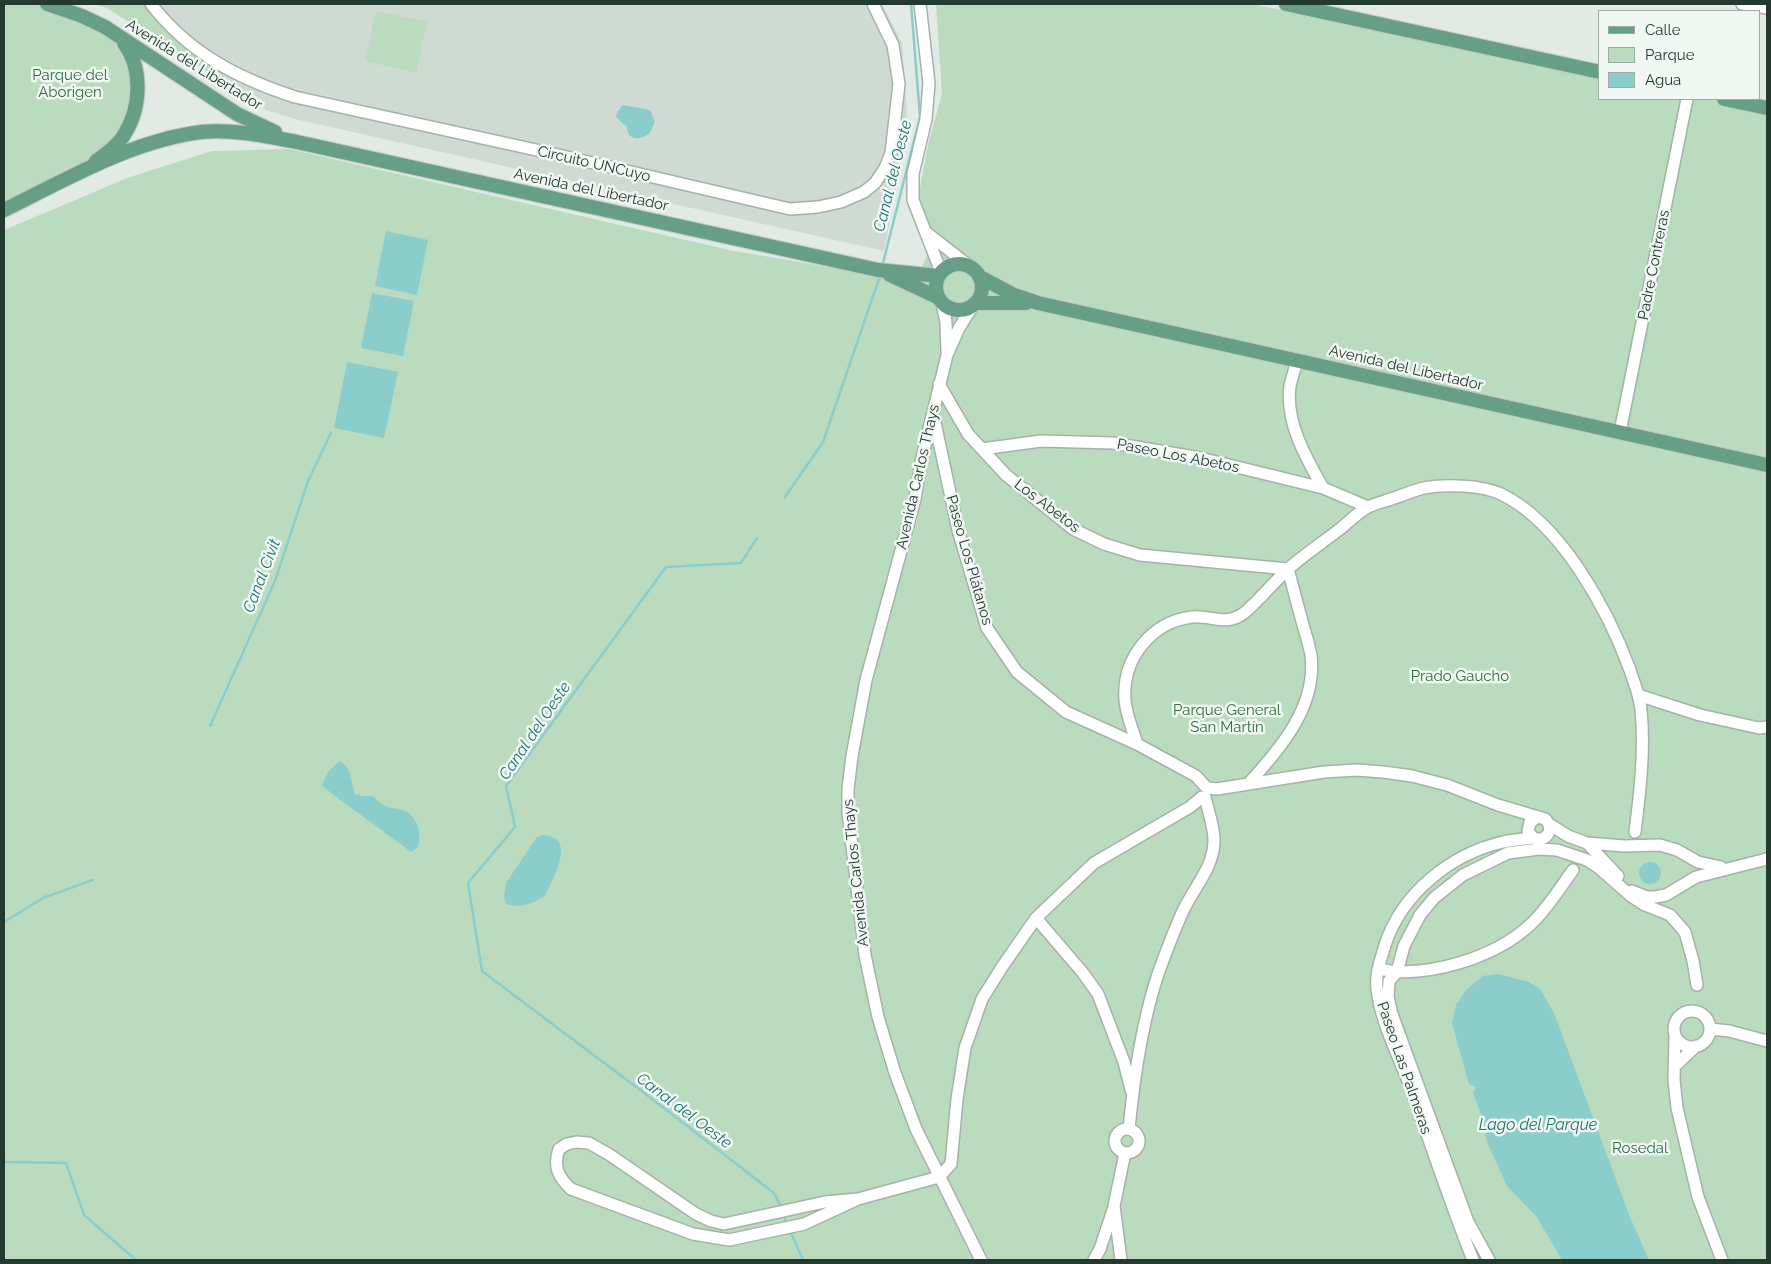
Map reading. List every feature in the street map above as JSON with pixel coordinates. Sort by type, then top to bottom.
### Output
[{"type":"main road","name":"Avenida del Libertador","points":[[47,4],[82,16],[105,27],[237,114],[297,142]]},
{"type":"main road","points":[[1286,4],[1598,72]]},
{"type":"main road","points":[[84,170],[123,136],[131,122],[138,86],[133,57],[120,38]]},
{"type":"main road","points":[[1729,100],[1767,108]]},
{"type":"main road","name":"Avenida del Libertador","points":[[4,210],[84,170],[130,151],[170,138],[203,132],[248,133],[297,142],[878,270],[940,274]]},
{"type":"main road","points":[[952,265],[968,265],[980,277],[981,295],[975,304],[966,309],[950,308],[940,300],[936,291],[936,283],[940,274],[952,265]]},
{"type":"main road","name":"Avenida del Libertador","points":[[878,270],[940,300]]},
{"type":"main road","name":"Avenida del Libertador","points":[[980,277],[1014,295],[1038,303],[1767,464]]},
{"type":"main road","name":"Avenida del Libertador","points":[[975,304],[1038,303]]},
{"type":"street","name":"Circuito UNCuyo","points":[[151,4],[184,40],[218,64],[259,85],[286,94],[312,102],[550,153],[790,209],[818,208],[841,202],[864,192],[875,184],[885,168],[891,153],[900,84],[893,45],[873,4]]},
{"type":"street","points":[[920,4],[929,98],[912,187],[917,213],[927,233],[940,274]]},
{"type":"street","points":[[923,22],[929,4]]},
{"type":"street","points":[[1742,4],[1767,8]]},
{"type":"street","name":"Padre Contreras","points":[[1620,432],[1687,100]]},
{"type":"street","points":[[927,233],[968,265]]},
{"type":"street","name":"Avenida Carlos Thays","points":[[940,300],[946,322],[947,355]]},
{"type":"street","name":"Avenida Carlos Thays","points":[[975,304],[959,328],[947,355],[921,462],[915,499],[866,680],[852,756],[848,790],[848,813],[865,955],[878,1016],[916,1129],[981,1260]]},
{"type":"street","points":[[1297,360],[1290,387],[1293,422],[1306,459],[1323,488]]},
{"type":"street","name":"Los Abetos","points":[[940,384],[968,434],[1006,474],[1073,529],[1104,544],[1140,555],[1288,569]]},
{"type":"street","name":"Paseo Los Plátanos","points":[[933,414],[958,530],[987,628],[1017,672],[1066,712],[1137,744],[1205,790]]},
{"type":"street","name":"Paseo Los Abetos","points":[[982,449],[1041,441],[1113,443],[1200,458],[1323,488],[1368,507]]},
{"type":"street","points":[[1137,744],[1125,701],[1126,679],[1132,660],[1145,641],[1160,627],[1177,619],[1195,616],[1232,620],[1244,613],[1288,569],[1368,507],[1424,488],[1464,485],[1499,493],[1525,509],[1554,537],[1582,573],[1605,612],[1624,654],[1641,710],[1642,760],[1635,832]]},
{"type":"street","points":[[1250,782],[1292,730],[1310,690],[1312,672],[1310,654],[1288,569]]},
{"type":"street","points":[[1638,695],[1700,715],[1759,728],[1767,727]]},
{"type":"street","points":[[858,1199],[804,1224],[729,1240],[693,1234],[570,1189],[562,1181],[555,1159],[559,1149],[567,1144],[576,1142],[589,1144],[610,1155],[696,1214],[711,1221],[724,1224],[825,1202],[858,1199],[940,1177],[951,1164],[957,1099],[965,1048],[982,999],[1036,918],[1094,863],[1191,806],[1205,790],[1324,772],[1357,770],[1412,776],[1447,785],[1498,805],[1545,819],[1549,824],[1568,836],[1587,843],[1624,846],[1660,845],[1678,850],[1698,862],[1728,868]]},
{"type":"street","points":[[1129,1128],[1132,1096],[1144,1026],[1159,972],[1185,908],[1211,860],[1214,839],[1205,790]]},
{"type":"street","points":[[1498,805],[1528,826],[1530,835],[1533,838]]},
{"type":"street","points":[[1505,842],[1528,826],[1531,820],[1538,817]]},
{"type":"street","points":[[1547,836],[1550,831],[1549,824]]},
{"type":"street","points":[[1505,842],[1533,838],[1540,840],[1547,836],[1568,836]]},
{"type":"street","name":"Paseo Las Palmeras","points":[[1473,1260],[1382,1013],[1377,988],[1378,969],[1388,936],[1405,906],[1417,891],[1455,862],[1483,848],[1505,842]]},
{"type":"street","points":[[1587,843],[1626,886],[1634,893],[1647,897],[1666,895],[1696,877],[1767,859]]},
{"type":"street","points":[[1489,1260],[1468,1222],[1392,1014],[1388,997],[1389,981],[1397,972],[1404,946],[1420,915],[1434,898],[1463,875],[1508,853],[1539,849],[1557,850],[1587,860],[1598,867],[1631,896],[1645,905],[1670,916],[1685,932],[1694,961],[1697,985]]},
{"type":"street","points":[[1378,969],[1416,972],[1448,966],[1479,956],[1502,945],[1530,925],[1573,870]]},
{"type":"street","points":[[1036,918],[1083,973],[1098,994],[1124,1062],[1132,1096]]},
{"type":"street","points":[[1674,1067],[1696,1046],[1706,1040],[1710,1029],[1708,1019],[1696,1011],[1688,1011],[1679,1016],[1674,1025],[1674,1067],[1677,1108],[1698,1197],[1722,1260]]},
{"type":"street","points":[[1710,1029],[1767,1041]]},
{"type":"street","points":[[1675,1036],[1686,1046],[1696,1046]]},
{"type":"street","points":[[1129,1128],[1138,1135],[1139,1143],[1135,1150],[1128,1153],[1120,1152],[1115,1145],[1115,1136],[1120,1130],[1129,1128]]},
{"type":"street","points":[[1094,1260],[1100,1249],[1114,1206],[1125,1153]]},
{"type":"street","points":[[1114,1206],[1121,1260]]},
{"type":"shaded area","points":[[96,4],[882,4],[902,43],[907,114],[896,190],[884,251],[299,120],[266,110],[107,8]]},
{"type":"green space","name":"Parque del Aborigen","points":[[4,4],[47,4],[82,16],[128,49],[135,107],[112,147],[4,210]]},
{"type":"green space","points":[[96,4],[144,4],[178,38],[216,69],[216,77],[107,8]]},
{"type":"green space","name":"Parque General San Martín","points":[[936,4],[1252,4],[1598,76],[1598,100],[1713,100],[1767,112],[1767,1260],[4,1260],[4,230],[130,177],[212,151],[289,149],[729,250],[887,277],[917,277],[930,250],[918,199],[928,145],[942,94]]},
{"type":"green space","points":[[376,11],[427,22],[416,73],[365,61]]},
{"type":"water","points":[[623,105],[650,110],[655,122],[649,134],[638,138],[629,135],[627,127],[616,117]]},
{"type":"water","points":[[386,231],[428,240],[417,295],[375,286]]},
{"type":"water","points":[[372,293],[414,301],[403,356],[361,348]]},
{"type":"water","points":[[347,362],[398,372],[384,438],[334,428]]},
{"type":"water","points":[[340,761],[349,772],[355,794],[373,796],[383,805],[411,815],[417,823],[418,847],[411,852],[322,786],[328,772]]},
{"type":"water","points":[[543,835],[553,837],[559,843],[561,850],[557,869],[545,896],[522,906],[506,904],[504,896],[506,883],[537,837]]},
{"type":"water","points":[[1650,862],[1658,865],[1661,873],[1658,881],[1650,884],[1642,881],[1639,873],[1642,865]]},
{"type":"water","name":"Lago del Parque","points":[[1498,974],[1529,982],[1540,989],[1554,1013],[1630,1217],[1649,1260],[1562,1260],[1536,1216],[1507,1186],[1487,1142],[1482,1117],[1473,1093],[1476,1087],[1469,1084],[1452,1023],[1456,1005],[1466,990],[1483,976]]},
{"type":"waterway","name":"Canal del Oeste","points":[[883,263],[920,117],[911,4]]},
{"type":"waterway","name":"Canal del Oeste","points":[[785,497],[823,442],[880,276]]},
{"type":"waterway","name":"Canal Civit","points":[[210,726],[275,581],[308,481],[331,433]]},
{"type":"waterway","name":"Canal del Oeste","points":[[757,538],[741,563],[666,567],[506,786],[515,827],[468,883],[482,971],[774,1193],[780,1205]]},
{"type":"waterway","name":"Canal Civit","points":[[4,922],[43,898],[93,880]]},
{"type":"waterway","name":"Canal Civit","points":[[4,1159],[6,1162],[66,1163],[84,1215],[136,1260]]},
{"type":"waterway","points":[[785,1217],[786,1222]]},
{"type":"waterway","name":"Canal del Oeste","points":[[791,1233],[803,1260]]},
{"type":"park label","name":"Prado Gaucho","points":[[1460,676]]},
{"type":"park label","name":"Rosedal","points":[[1640,1148]]}]
